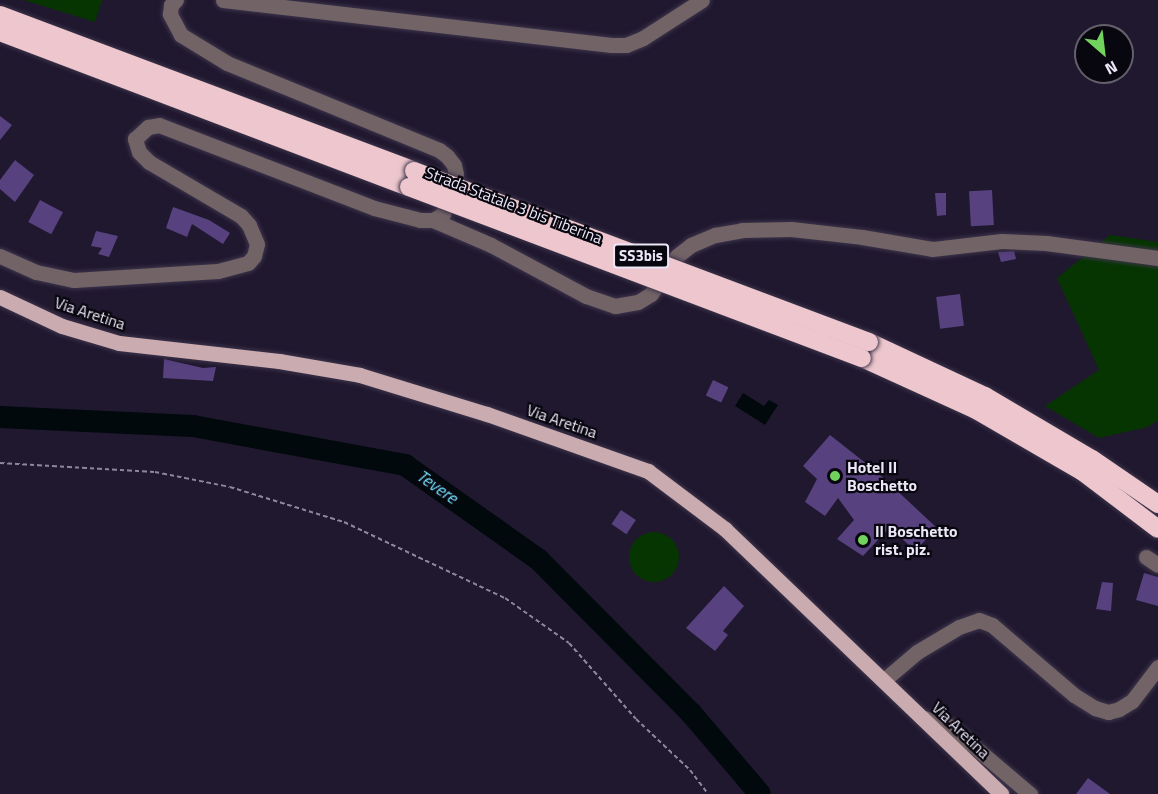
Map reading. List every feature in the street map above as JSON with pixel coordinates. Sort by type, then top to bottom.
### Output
[{"type":"highway","name":"Strada Statale 3 bis Tiberina","points":[[0,15],[412,179],[985,396],[1092,459],[1158,504]]},
{"type":"highway","name":"Strada Statale 3 bis Tiberina","points":[[0,32],[412,179]]},
{"type":"highway","name":"Strada Statale 3 bis Tiberina","points":[[865,350],[976,410],[1083,472],[1158,529]]},
{"type":"main road","name":"Via Aretina","points":[[0,297],[62,326],[119,343],[279,361],[360,375],[487,414],[648,471],[725,529],[1001,794]]},
{"type":"street","points":[[176,0],[171,5],[170,14],[181,35],[227,63],[429,146],[447,156],[454,165],[456,174],[443,214],[433,220]]},
{"type":"street","points":[[223,0],[626,45],[643,38],[702,0]]},
{"type":"street","points":[[0,256],[36,272],[74,279],[218,271],[248,263],[254,256],[257,244],[249,225],[241,216],[149,162],[139,152],[135,139],[148,127],[159,125],[374,208],[420,220],[433,220],[491,245],[586,296],[615,306],[638,302],[651,294],[677,256],[692,245],[715,235],[742,230],[791,229],[862,237],[932,249],[1002,241],[1024,242],[1158,258]]},
{"type":"street","points":[[884,680],[917,652],[959,627],[979,620],[992,625],[1074,695],[1095,708],[1108,712],[1119,709],[1132,701],[1158,667]]},
{"type":"street","points":[[924,718],[951,727],[1030,794]]},
{"type":"path","points":[[0,463],[156,472],[230,487],[344,522],[505,598],[569,643],[636,718],[690,770],[708,794]]},
{"type":"green space","points":[[24,0],[102,0],[95,22]]},
{"type":"green space","points":[[1110,235],[1158,242],[1158,420],[1148,427],[1099,438],[1045,406],[1099,370],[1057,278]]},
{"type":"green space","points":[[654,532],[672,539],[679,557],[672,575],[654,582],[636,575],[629,557],[636,539]]},
{"type":"shaded area","points":[[743,393],[764,406],[769,400],[778,405],[765,425],[735,406]]},
{"type":"building","points":[[0,116],[12,125],[0,140]]},
{"type":"building","points":[[15,160],[34,175],[15,202],[0,189],[0,180]]},
{"type":"building","points":[[992,190],[994,225],[971,226],[969,191]]},
{"type":"building","points":[[935,193],[946,193],[946,215],[937,216]]},
{"type":"building","points":[[40,200],[63,212],[51,234],[28,222]]},
{"type":"building","points":[[173,207],[209,220],[230,233],[223,244],[192,224],[187,237],[166,228]]},
{"type":"building","points":[[96,231],[118,236],[109,257],[98,254],[102,248],[91,246]]},
{"type":"building","points":[[1014,251],[1016,259],[1001,262],[998,252]]},
{"type":"building","points":[[960,294],[964,326],[940,329],[936,297]]},
{"type":"building","points":[[164,359],[203,368],[216,367],[213,381],[163,378]]},
{"type":"building","points":[[713,380],[728,387],[721,403],[706,395]]},
{"type":"building","points":[[830,435],[877,472],[937,528],[915,551],[890,527],[863,556],[837,539],[854,520],[838,498],[825,516],[805,502],[817,479],[803,466]]},
{"type":"building","points":[[621,510],[636,520],[626,534],[611,524]]},
{"type":"building","points":[[1144,573],[1158,577],[1158,606],[1136,600]]},
{"type":"building","points":[[1102,582],[1113,583],[1111,611],[1096,609]]},
{"type":"building","points":[[724,586],[744,606],[723,631],[728,635],[715,651],[686,628]]},
{"type":"building","points":[[1088,778],[1110,794],[1076,794]]},
{"type":"waterway","name":"Tevere","points":[[0,417],[193,426],[405,465],[539,560],[691,713],[760,794]]},
{"type":"place","name":"Hotel Il Boschetto","points":[[835,476]]},
{"type":"place","name":"Il Boschetto rist. piz.","points":[[863,540]]}]
